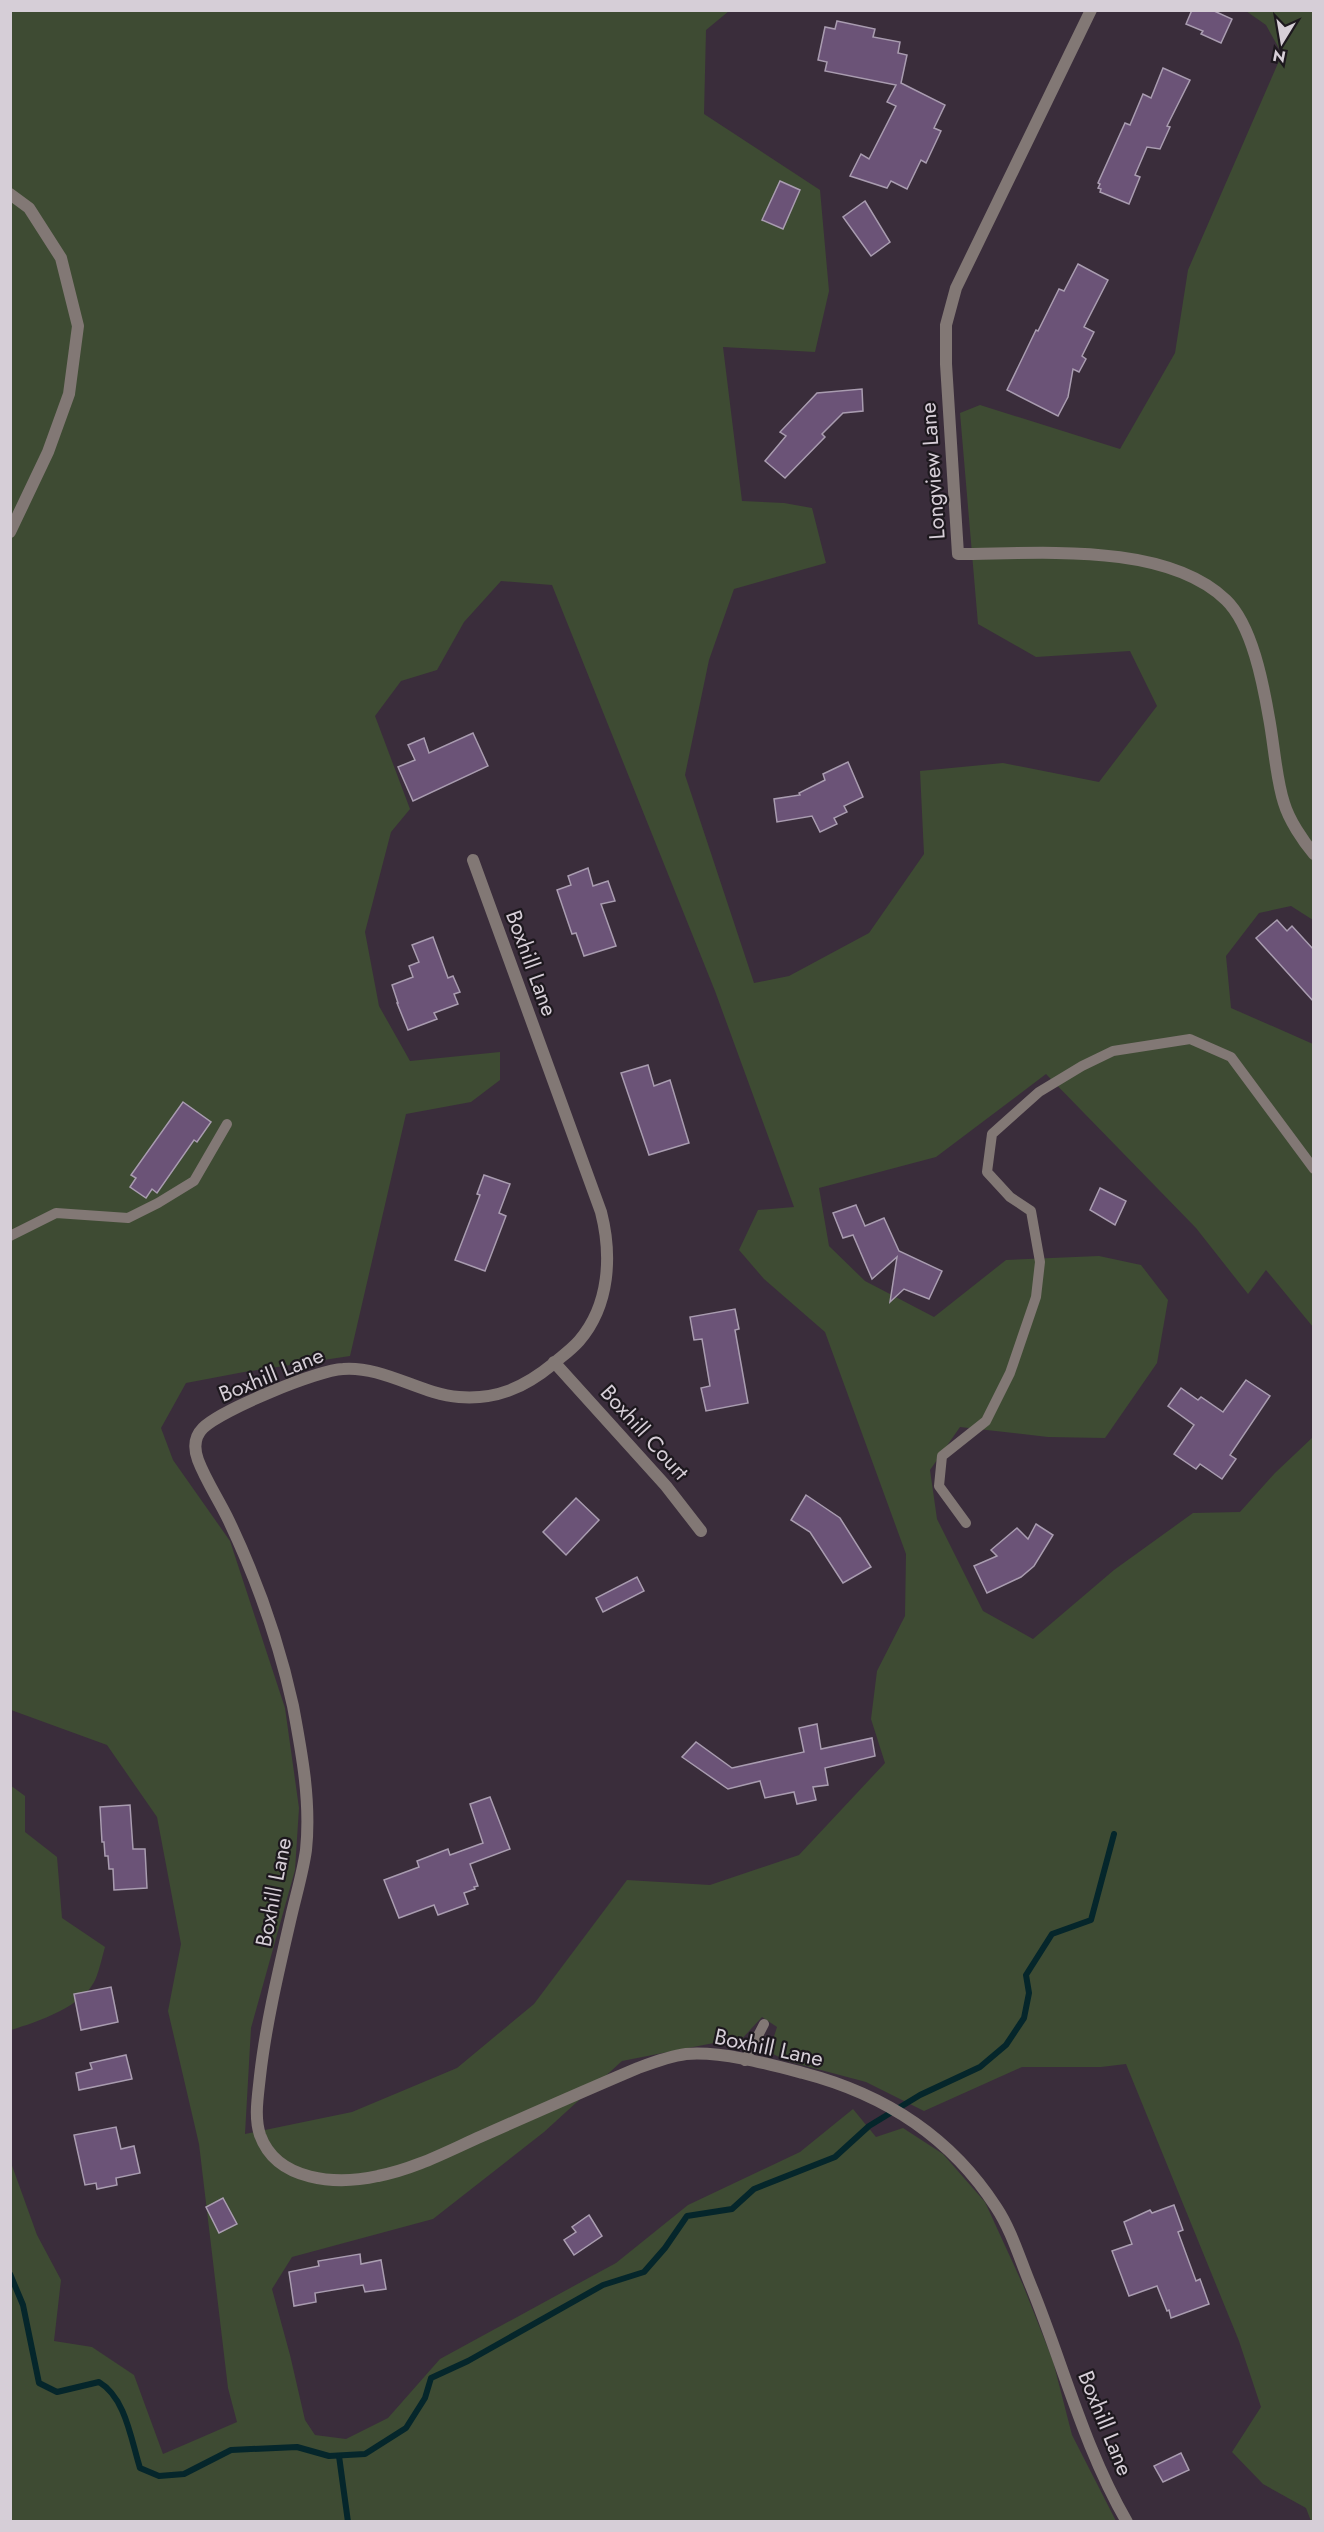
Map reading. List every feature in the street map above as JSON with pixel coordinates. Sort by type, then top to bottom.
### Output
[{"type":"street","name":"Longview Lane","points":[[1091,10],[956,288],[948,312],[946,363],[958,554],[1099,555],[1154,563],[1182,573],[1226,600],[1245,628],[1251,647],[1267,706],[1284,804],[1314,854]]},
{"type":"street","points":[[10,194],[29,208],[61,258],[78,326],[69,394],[48,452],[10,532]]},
{"type":"street","name":"Boxhill Lane","points":[[473,860],[601,1212],[607,1234],[608,1266],[598,1307],[579,1341],[532,1381],[508,1392],[457,1397],[357,1369],[325,1371],[243,1403],[204,1427],[197,1436],[196,1456],[229,1521],[263,1600],[278,1647],[302,1757],[308,1810],[306,1854],[277,1976],[262,2060],[256,2109],[261,2138],[276,2160],[290,2170],[326,2180],[361,2180],[422,2162],[638,2068],[671,2056],[688,2054],[714,2055],[815,2076],[882,2104],[905,2116],[949,2149],[966,2167],[997,2208],[1041,2310],[1079,2416],[1104,2476],[1127,2522]]},
{"type":"street","name":"Boxhill Court","points":[[554,1362],[666,1486],[701,1531]]},
{"type":"lane","points":[[966,1523],[939,1486],[942,1456],[986,1421],[1010,1373],[1036,1298],[1040,1262],[1031,1211],[1010,1197],[987,1172],[992,1134],[1039,1092],[1082,1065],[1113,1051],[1190,1039],[1231,1058],[1314,1169]]},
{"type":"lane","points":[[10,1236],[56,1213],[128,1218],[158,1203],[194,1180],[227,1124]]},
{"type":"lane","points":[[745,2061],[764,2024]]},
{"type":"green space","points":[[11,11],[729,11],[706,30],[704,114],[820,190],[829,291],[815,352],[723,347],[742,501],[784,503],[812,508],[826,563],[734,589],[709,660],[685,775],[754,983],[789,976],[869,933],[924,854],[920,771],[1003,763],[1099,782],[1157,706],[1130,651],[1036,657],[978,624],[960,413],[980,405],[1120,449],[1175,353],[1188,270],[1282,54],[1266,25],[1246,11],[1313,11],[1313,920],[1291,906],[1259,913],[1226,956],[1231,1008],[1313,1044],[1313,1327],[1266,1270],[1248,1294],[1196,1228],[1046,1074],[936,1157],[819,1188],[829,1246],[865,1281],[934,1317],[1006,1260],[1099,1256],[1141,1265],[1168,1300],[1157,1363],[1105,1438],[1048,1437],[960,1427],[930,1470],[937,1519],[983,1611],[1033,1639],[1114,1570],[1193,1513],[1240,1512],[1275,1473],[1313,1437],[1313,2521],[1306,2508],[1263,2484],[1232,2452],[1261,2407],[1239,2341],[1126,2064],[1101,2067],[1022,2067],[924,2111],[866,2082],[787,2061],[769,2052],[777,2027],[762,2017],[739,2042],[729,2040],[622,2061],[544,2132],[433,2219],[292,2257],[272,2289],[305,2420],[315,2435],[346,2439],[388,2418],[440,2359],[616,2263],[688,2205],[800,2152],[853,2109],[876,2137],[903,2128],[943,2154],[985,2202],[1023,2285],[1053,2361],[1072,2435],[1116,2521],[11,2521],[10,2160],[37,2235],[61,2280],[54,2341],[92,2347],[134,2375],[163,2454],[237,2422],[228,2388],[199,2144],[168,2011],[181,1944],[157,1817],[107,1745],[11,1710]],"holes":[[[501,581],[552,585],[715,991],[794,1207],[758,1210],[739,1250],[764,1279],[825,1332],[906,1554],[905,1616],[877,1671],[871,1719],[885,1763],[799,1855],[710,1885],[627,1880],[534,2004],[457,2068],[352,2112],[245,2134],[251,2028],[295,1870],[299,1808],[285,1708],[230,1541],[173,1460],[161,1428],[186,1383],[350,1356],[406,1114],[471,1102],[500,1080],[500,1052],[410,1061],[379,1006],[365,932],[391,832],[410,809],[375,716],[401,681],[437,670],[464,622]]]},
{"type":"green space","points":[[10,1785],[25,1796],[25,1832],[57,1857],[62,1918],[105,1947],[96,1978],[82,1997],[59,2012],[11,2030]]},
{"type":"building","points":[[1192,10],[1212,10],[1232,19],[1221,43],[1201,34],[1203,31],[1186,24]]},
{"type":"building","points":[[837,21],[875,29],[873,37],[900,42],[898,53],[907,55],[901,83],[945,105],[934,128],[941,131],[926,163],[921,160],[907,189],[891,181],[887,188],[850,176],[861,154],[869,159],[896,106],[887,102],[896,85],[825,71],[827,62],[818,60],[825,27],[835,29]]},
{"type":"building","points":[[1163,68],[1190,80],[1167,126],[1170,127],[1160,149],[1147,147],[1135,175],[1140,177],[1129,204],[1100,192],[1098,183],[1125,123],[1130,125],[1143,94],[1151,98]]},
{"type":"building","points":[[780,181],[800,190],[783,229],[762,220]]},
{"type":"building","points":[[865,201],[890,242],[871,256],[843,217]]},
{"type":"building","points":[[1078,264],[1108,280],[1084,327],[1094,332],[1082,356],[1086,359],[1079,372],[1073,369],[1068,397],[1058,416],[1007,390],[1059,289],[1064,291]]},
{"type":"building","points":[[862,389],[863,411],[843,413],[822,434],[825,437],[785,478],[765,461],[786,436],[780,432],[817,393]]},
{"type":"building","points":[[473,733],[488,766],[413,801],[398,767],[415,760],[408,745],[424,738],[429,753]]},
{"type":"building","points":[[848,762],[863,797],[844,806],[847,812],[834,818],[837,824],[820,832],[812,816],[777,822],[774,799],[800,795],[799,793],[825,780],[823,774]]},
{"type":"building","points":[[588,868],[593,886],[608,881],[615,901],[601,904],[616,946],[584,956],[576,933],[572,934],[557,890],[571,885],[568,876]]},
{"type":"building","points":[[1277,920],[1287,931],[1292,926],[1314,950],[1314,1002],[1256,938]]},
{"type":"building","points":[[433,937],[448,978],[453,976],[460,992],[454,994],[458,1004],[434,1013],[437,1019],[408,1030],[392,985],[413,977],[409,966],[419,962],[412,945]]},
{"type":"building","points":[[648,1065],[654,1086],[670,1080],[689,1143],[649,1155],[621,1073]]},
{"type":"building","points":[[183,1102],[211,1122],[197,1142],[194,1140],[157,1193],[152,1189],[146,1198],[130,1187],[136,1178],[131,1175]]},
{"type":"building","points":[[484,1175],[510,1184],[499,1213],[506,1216],[485,1271],[455,1260],[480,1195],[477,1194]]},
{"type":"building","points":[[1100,1188],[1126,1201],[1115,1225],[1090,1210]]},
{"type":"building","points":[[856,1205],[865,1226],[884,1218],[899,1251],[942,1271],[929,1299],[904,1289],[890,1302],[897,1257],[872,1279],[853,1235],[843,1238],[833,1213]]},
{"type":"building","points":[[735,1309],[739,1329],[735,1330],[748,1403],[706,1411],[701,1388],[710,1386],[702,1339],[694,1340],[690,1317]]},
{"type":"building","points":[[1246,1380],[1270,1396],[1230,1455],[1236,1459],[1222,1479],[1200,1464],[1196,1469],[1174,1454],[1194,1425],[1168,1406],[1181,1388],[1198,1400],[1201,1397],[1223,1412]]},
{"type":"building","points":[[806,1495],[840,1518],[871,1567],[843,1583],[810,1532],[791,1520]]},
{"type":"building","points":[[576,1498],[599,1520],[566,1555],[543,1532]]},
{"type":"building","points":[[1036,1524],[1053,1535],[1034,1566],[1021,1577],[987,1593],[974,1566],[997,1556],[991,1550],[1017,1528],[1028,1539]]},
{"type":"building","points":[[637,1577],[644,1591],[603,1612],[596,1598]]},
{"type":"building","points":[[817,1724],[821,1749],[872,1738],[875,1756],[825,1768],[828,1785],[813,1787],[816,1800],[797,1804],[794,1792],[765,1798],[760,1781],[728,1789],[682,1757],[696,1742],[732,1768],[804,1752],[799,1728]]},
{"type":"building","points":[[490,1797],[510,1849],[470,1864],[478,1886],[464,1893],[468,1904],[438,1915],[434,1905],[399,1918],[384,1880],[419,1867],[417,1861],[448,1849],[450,1855],[483,1843],[470,1804]]},
{"type":"building","points":[[130,1805],[133,1849],[145,1849],[147,1888],[114,1890],[113,1869],[109,1869],[108,1856],[105,1856],[104,1842],[102,1842],[100,1807]]},
{"type":"building","points":[[111,1987],[118,2022],[81,2030],[74,1994]]},
{"type":"building","points":[[126,2055],[132,2079],[79,2090],[76,2073],[92,2069],[90,2063]]},
{"type":"building","points":[[116,2127],[121,2149],[134,2146],[140,2173],[116,2178],[117,2185],[97,2189],[96,2183],[85,2185],[74,2135]]},
{"type":"building","points":[[223,2198],[237,2224],[219,2233],[206,2207]]},
{"type":"building","points":[[1174,2205],[1183,2230],[1178,2232],[1196,2281],[1200,2279],[1209,2304],[1171,2318],[1157,2286],[1129,2296],[1112,2251],[1132,2244],[1124,2222],[1150,2210],[1152,2213]]},
{"type":"building","points":[[589,2215],[602,2236],[574,2255],[564,2240],[576,2232],[572,2227]]},
{"type":"building","points":[[360,2254],[361,2264],[381,2260],[386,2289],[365,2292],[363,2285],[315,2293],[316,2302],[294,2306],[289,2272],[319,2266],[318,2261]]},
{"type":"building","points":[[1181,2453],[1189,2470],[1163,2482],[1154,2466]]},
{"type":"waterway","points":[[10,2274],[23,2305],[39,2383],[57,2392],[99,2382],[108,2389],[116,2398],[126,2420],[140,2468],[159,2476],[184,2474],[231,2450],[297,2447],[329,2456],[365,2454],[406,2428],[425,2398],[431,2378],[468,2361],[603,2285],[644,2272],[665,2248],[687,2216],[732,2209],[754,2189],[835,2157],[869,2126],[920,2095],[980,2067],[1006,2045],[1024,2018],[1029,1993],[1026,1975],[1052,1934],[1091,1920],[1114,1834]]},
{"type":"waterway","points":[[339,2456],[348,2522]]}]
